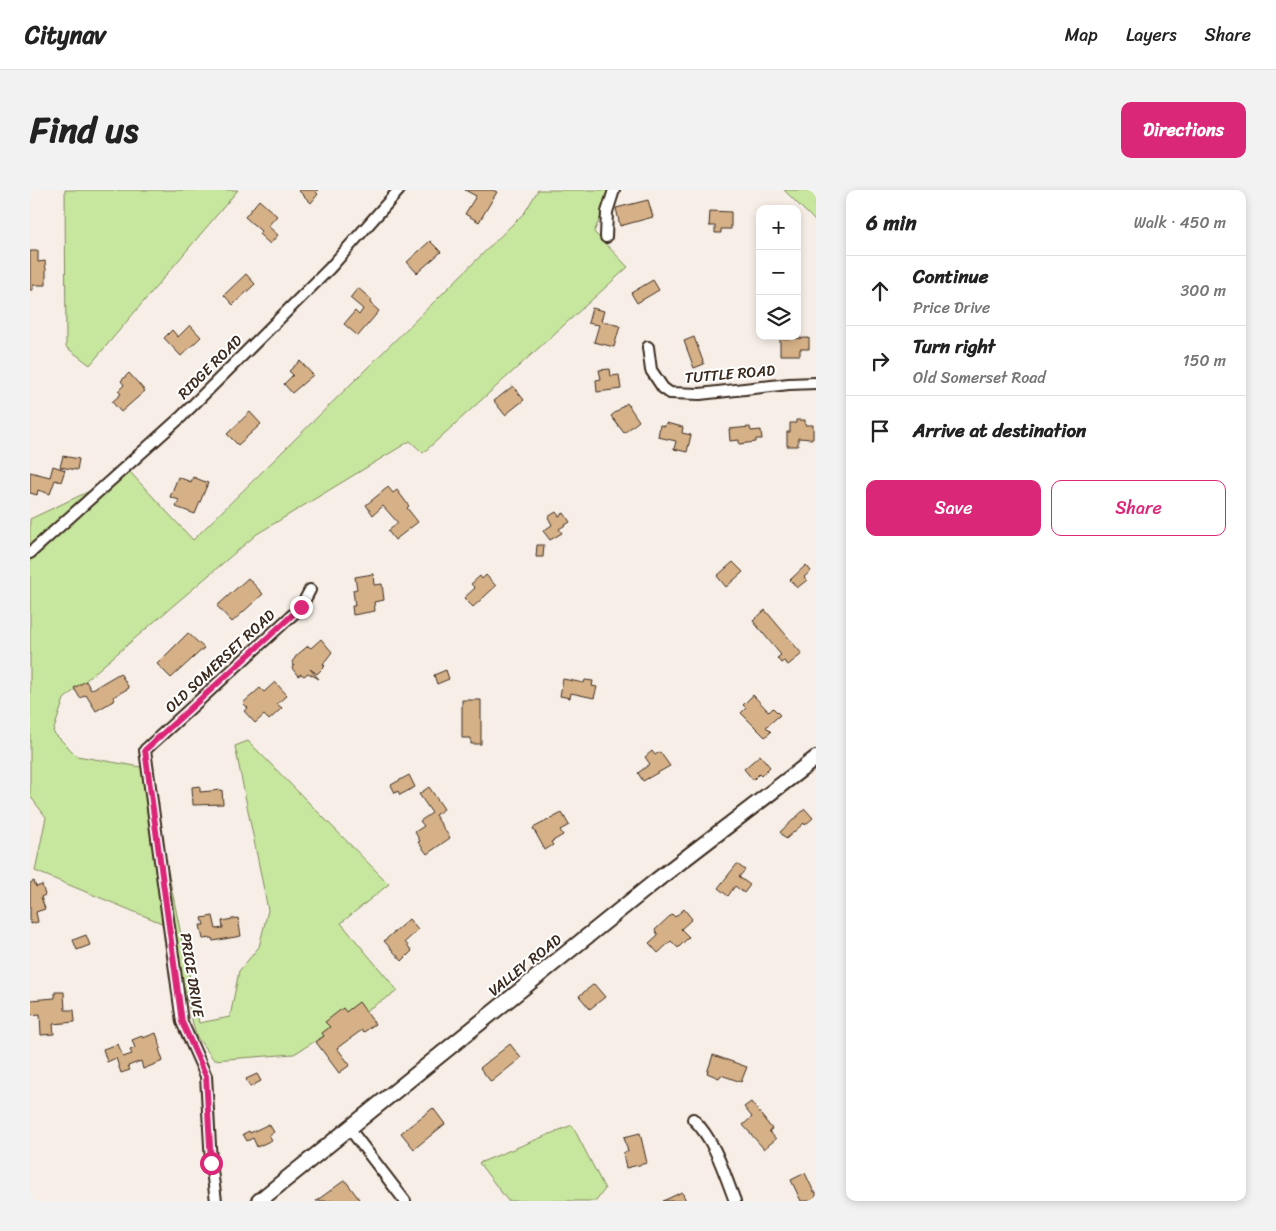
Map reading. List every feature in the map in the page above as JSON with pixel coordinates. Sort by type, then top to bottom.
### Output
[{"type":"main road","name":"VALLEY ROAD","points":[[258,1201],[663,875],[816,758]]},
{"type":"street","name":"RIDGE ROAD","points":[[30,553],[181,417],[330,268],[399,190]]},
{"type":"street","points":[[606,237],[607,212],[614,190]]},
{"type":"street","name":"TUTTLE ROAD","points":[[648,347],[651,370],[663,388],[670,393],[700,394],[789,384],[816,383]]},
{"type":"street","name":"OLD SOMERSET ROAD","points":[[145,750],[301,607],[310,590]]},
{"type":"street","name":"PRICE DRIVE","points":[[145,750],[182,1022],[206,1076],[211,1163],[216,1201]]},
{"type":"street","points":[[693,1119],[701,1126],[710,1140],[735,1201]]},
{"type":"street","points":[[349,1128],[405,1201]]},
{"type":"green space","points":[[65,190],[238,190],[90,365],[66,347]]},
{"type":"green space","points":[[538,190],[612,190],[594,232],[628,267],[423,453],[410,441],[257,534],[64,699],[53,732],[77,756],[147,768],[199,1023],[230,1017],[239,971],[259,947],[268,910],[235,746],[248,741],[389,884],[341,923],[398,991],[294,1054],[214,1060],[196,1036],[169,926],[35,871],[46,817],[30,796],[30,519],[130,472],[193,540],[525,212]]},
{"type":"green space","points":[[784,190],[816,190],[816,222],[801,205]]},
{"type":"green space","points":[[572,1125],[605,1189],[596,1201],[508,1201],[479,1163]]},
{"type":"building","points":[[298,190],[318,190],[316,192],[318,194],[311,203]]},
{"type":"building","points":[[465,190],[493,190],[497,192],[479,222],[465,214],[476,196]]},
{"type":"building","points":[[259,200],[277,216],[268,226],[278,235],[270,244],[259,234],[261,231],[245,217]]},
{"type":"building","points":[[648,200],[653,217],[620,226],[616,208]]},
{"type":"building","points":[[710,211],[731,212],[731,229],[721,229],[721,233],[715,233],[715,226],[709,226]]},
{"type":"building","points":[[430,241],[441,252],[417,273],[407,262]]},
{"type":"building","points":[[30,251],[38,251],[38,262],[45,261],[46,270],[46,285],[33,285],[33,290],[30,290]]},
{"type":"building","points":[[246,274],[255,284],[233,305],[224,295]]},
{"type":"building","points":[[653,280],[659,290],[637,303],[631,293]]},
{"type":"building","points":[[358,288],[372,300],[370,303],[379,311],[358,336],[344,324],[355,311],[359,315],[363,309],[350,298]]},
{"type":"building","points":[[592,308],[604,311],[601,321],[620,326],[614,347],[594,342],[599,325],[588,323]]},
{"type":"building","points":[[190,325],[201,337],[181,356],[164,338],[172,330],[178,337]]},
{"type":"building","points":[[694,337],[704,364],[694,368],[684,341]]},
{"type":"building","points":[[801,338],[809,338],[809,349],[800,349],[800,355],[780,355],[780,340],[801,340]]},
{"type":"building","points":[[300,361],[313,375],[292,393],[284,384],[293,375],[289,371]]},
{"type":"building","points":[[610,369],[611,376],[619,375],[621,389],[597,392],[596,380],[601,379],[599,370]]},
{"type":"building","points":[[129,373],[145,391],[121,412],[112,402],[121,394],[118,391],[124,385],[121,381]]},
{"type":"building","points":[[513,386],[524,400],[505,415],[494,401]]},
{"type":"building","points":[[627,403],[639,421],[624,433],[611,416]]},
{"type":"building","points":[[250,412],[261,424],[238,445],[227,434]]},
{"type":"building","points":[[796,420],[805,420],[805,425],[813,425],[813,439],[798,438],[798,446],[787,446],[787,432],[790,432],[790,423],[796,423]]},
{"type":"building","points":[[666,423],[683,427],[682,433],[691,435],[687,452],[674,449],[676,441],[658,437],[660,425],[665,426]]},
{"type":"building","points":[[750,427],[751,431],[761,430],[762,439],[756,439],[756,442],[739,444],[739,440],[730,441],[729,429]]},
{"type":"building","points":[[63,456],[79,459],[77,470],[60,467]]},
{"type":"building","points":[[53,466],[65,470],[61,482],[55,480],[50,494],[38,490],[37,495],[30,493],[30,472],[50,477]]},
{"type":"building","points":[[178,477],[191,482],[193,477],[208,483],[195,514],[176,507],[179,500],[170,497]]},
{"type":"building","points":[[388,487],[393,493],[397,490],[409,506],[407,508],[418,522],[395,540],[388,531],[398,523],[383,506],[373,515],[366,505]]},
{"type":"building","points":[[556,512],[559,516],[564,513],[570,522],[559,529],[562,533],[550,540],[543,531],[552,525],[548,517]]},
{"type":"building","points":[[537,545],[544,545],[543,557],[536,557]]},
{"type":"building","points":[[733,562],[743,572],[726,587],[717,576]]},
{"type":"building","points":[[806,565],[811,571],[804,577],[807,580],[797,588],[790,580]]},
{"type":"building","points":[[373,574],[374,585],[382,584],[384,600],[374,602],[375,611],[353,615],[352,606],[355,606],[353,590],[357,589],[355,577]]},
{"type":"building","points":[[486,575],[496,586],[473,607],[464,598],[475,588],[471,584],[480,576],[482,579]]},
{"type":"building","points":[[248,578],[263,594],[232,622],[217,606]]},
{"type":"building","points":[[765,610],[802,654],[788,665],[784,661],[781,663],[777,658],[781,655],[753,621]]},
{"type":"building","points":[[188,633],[204,648],[171,678],[157,664]]},
{"type":"building","points":[[321,639],[332,652],[323,664],[325,666],[317,674],[310,669],[319,679],[308,673],[304,676],[301,674],[298,676],[292,668],[294,665],[292,662],[308,646],[311,648]]},
{"type":"building","points":[[446,670],[449,679],[437,684],[434,675]]},
{"type":"building","points":[[120,673],[129,688],[113,697],[115,700],[96,711],[86,695],[80,698],[74,688],[86,681],[91,690]]},
{"type":"building","points":[[563,679],[584,683],[585,680],[593,681],[592,686],[597,687],[594,698],[571,693],[570,698],[560,696]]},
{"type":"building","points":[[275,682],[287,695],[277,704],[282,708],[269,720],[264,715],[255,723],[244,711],[248,708],[243,703],[260,688],[264,692]]},
{"type":"building","points":[[753,695],[769,712],[773,708],[780,715],[766,727],[771,732],[765,737],[741,713],[746,708],[743,705]]},
{"type":"building","points":[[462,700],[481,700],[481,744],[471,744],[471,738],[462,738]]},
{"type":"building","points":[[652,751],[655,755],[660,752],[670,766],[643,781],[638,773],[650,764],[645,757]]},
{"type":"building","points":[[760,755],[770,767],[761,776],[759,774],[753,780],[744,769]]},
{"type":"building","points":[[409,775],[415,787],[400,795],[398,791],[395,793],[391,785]]},
{"type":"building","points":[[200,786],[200,792],[222,790],[223,804],[193,805],[192,787]]},
{"type":"building","points":[[429,787],[444,809],[435,815],[450,838],[427,854],[418,842],[420,841],[415,832],[424,826],[420,821],[432,813],[419,794]]},
{"type":"building","points":[[805,809],[813,818],[805,825],[804,823],[786,839],[780,832]]},
{"type":"building","points":[[562,813],[569,825],[560,830],[563,835],[551,842],[553,845],[545,850],[533,828]]},
{"type":"building","points":[[737,864],[745,870],[739,877],[750,885],[744,893],[735,886],[728,896],[718,888]]},
{"type":"building","points":[[34,881],[36,887],[42,885],[45,895],[41,897],[45,909],[36,912],[38,922],[30,924],[30,883]]},
{"type":"building","points":[[684,909],[692,919],[681,929],[689,937],[678,948],[671,941],[658,953],[649,943],[658,935],[655,930],[672,914],[675,917]]},
{"type":"building","points":[[213,916],[216,929],[223,928],[222,921],[238,918],[241,936],[213,941],[212,938],[203,939],[200,925],[204,925],[202,918]]},
{"type":"building","points":[[409,919],[418,930],[405,942],[412,951],[402,961],[384,941]]},
{"type":"building","points":[[86,935],[90,945],[77,950],[73,940]]},
{"type":"building","points":[[594,984],[605,997],[590,1009],[579,996]]},
{"type":"building","points":[[55,992],[64,992],[65,1010],[74,1010],[75,1022],[53,1024],[54,1034],[41,1035],[40,1014],[30,1015],[30,1000],[55,998]]},
{"type":"building","points":[[359,1002],[375,1024],[364,1032],[362,1030],[337,1048],[350,1065],[339,1073],[316,1042],[324,1036],[322,1033],[330,1027],[325,1022],[343,1008],[346,1012]]},
{"type":"building","points":[[156,1033],[163,1061],[143,1069],[141,1061],[128,1066],[130,1070],[121,1073],[116,1058],[107,1062],[103,1049],[118,1044],[123,1057],[132,1054],[130,1050],[135,1048],[132,1040]]},
{"type":"building","points":[[510,1044],[521,1058],[491,1082],[480,1068]]},
{"type":"building","points":[[713,1055],[747,1067],[741,1082],[721,1075],[719,1078],[707,1073]]},
{"type":"building","points":[[257,1074],[261,1081],[250,1087],[246,1079]]},
{"type":"building","points":[[751,1102],[772,1129],[769,1131],[776,1139],[764,1149],[743,1125],[752,1117],[744,1107]]},
{"type":"building","points":[[433,1108],[445,1124],[414,1149],[401,1133]]},
{"type":"building","points":[[269,1124],[274,1132],[269,1135],[272,1140],[257,1147],[253,1138],[247,1141],[243,1134],[249,1131],[250,1133]]},
{"type":"building","points":[[640,1133],[647,1163],[626,1168],[623,1153],[628,1152],[624,1137]]},
{"type":"building","points":[[805,1173],[814,1192],[816,1192],[816,1201],[801,1201],[791,1180]]},
{"type":"building","points":[[345,1180],[359,1199],[357,1201],[316,1201]]},
{"type":"building","points":[[682,1192],[686,1201],[663,1201]]},
{"type":"route","points":[[211,1163],[206,1076],[182,1022],[145,750],[301,607]]}]
